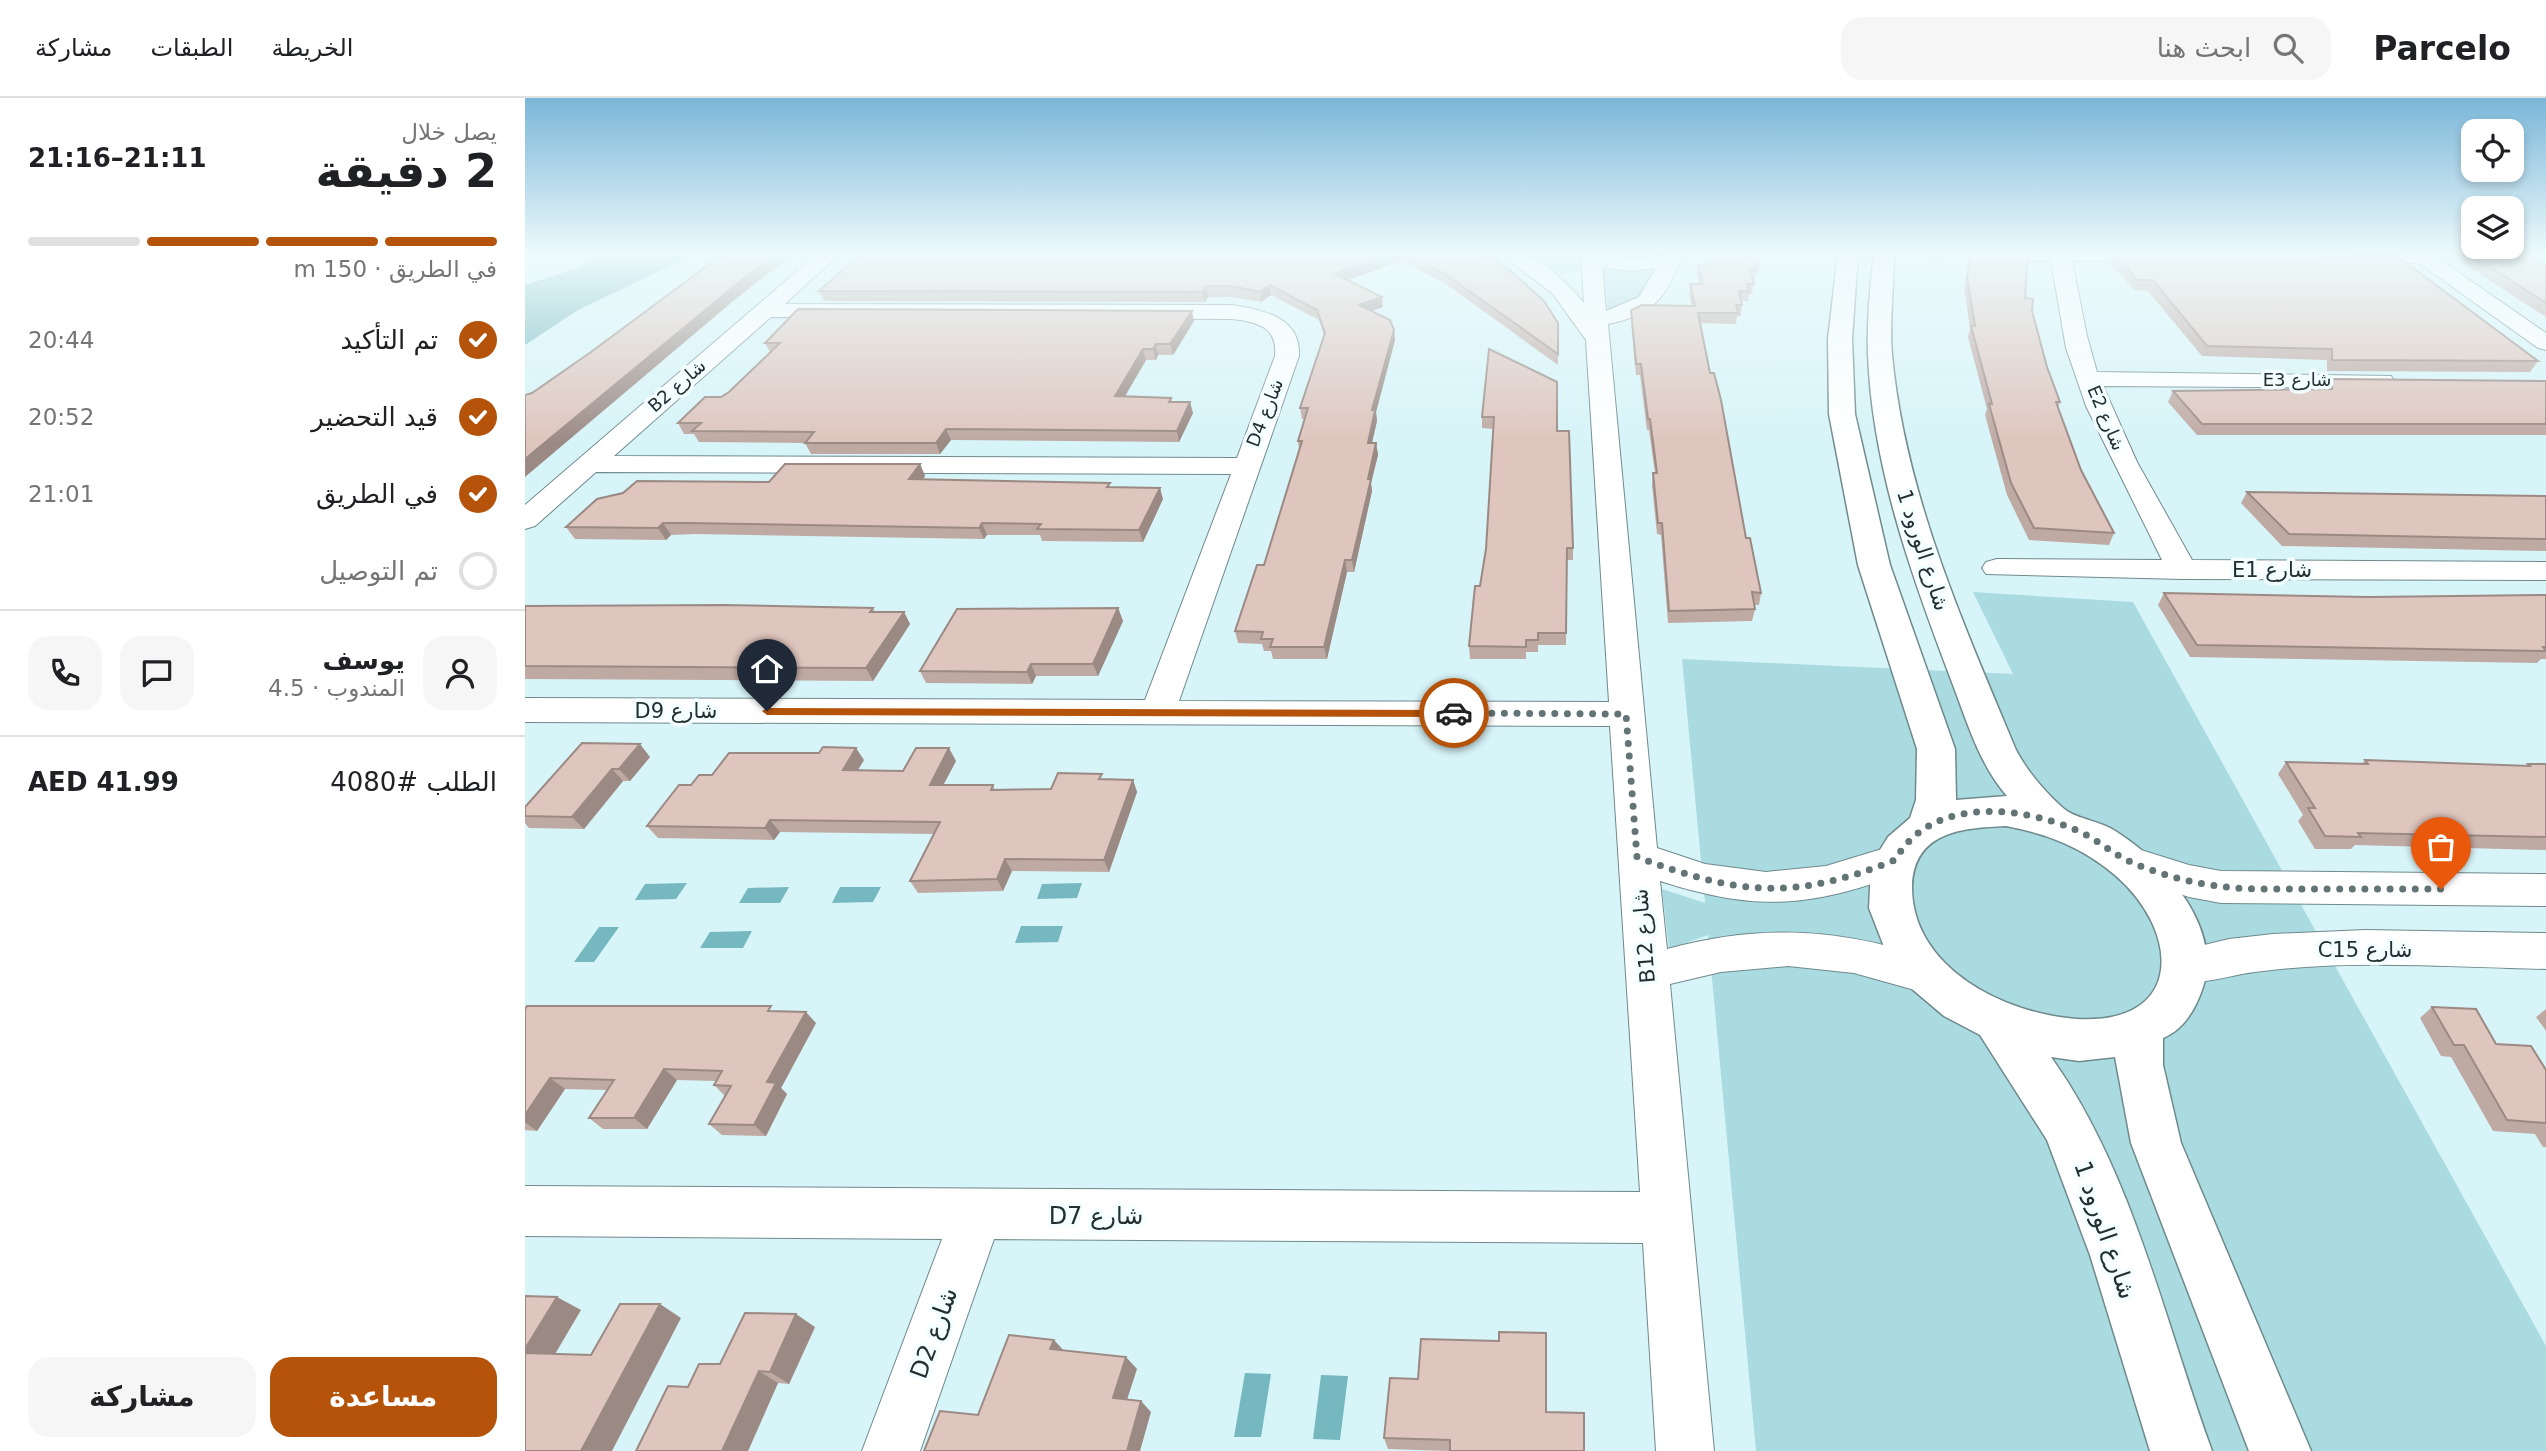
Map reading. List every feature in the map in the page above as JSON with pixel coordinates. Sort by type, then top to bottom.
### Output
[{"type":"street","name":"B2 شارع","points":[[525,520],[757,317]]},
{"type":"street","name":"D4 شارع","points":[[1158,712],[1289,347],[1283,330],[1262,318],[1255,317]]},
{"type":"street","points":[[1586,317],[1596,330],[1620,317]]},
{"type":"street","name":"B12 شارع","points":[[1595,317],[1685,1451]]},
{"type":"street","points":[[1841,317],[1839,339],[1842,414],[1874,565],[1936,750],[1936,800],[1928,825]]},
{"type":"street","name":"شارع الورود 1","points":[[1881,317],[1879,354],[1894,451],[1905,501],[1946,622],[1997,750],[2010,774],[2050,820]]},
{"type":"street","name":"E2 شارع","points":[[2072,317],[2089,379],[2129,470],[2182,570]]},
{"type":"street","points":[[2510,317],[2546,343]]},
{"type":"street","name":"E3 شارع","points":[[2089,379],[2401,381]]},
{"type":"street","points":[[588,464],[1245,466]]},
{"type":"street","name":"E1 شارع","points":[[1997,568],[2546,571]]},
{"type":"street","name":"D9 شارع","points":[[525,710],[1626,714]]},
{"type":"street","name":"شارع الورود 1","points":[[2005,811],[2050,820],[2096,839],[2128,861],[2160,893],[2172,911],[2185,948],[2186,966],[2179,992],[2164,1014],[2139,1030],[2097,1041],[2048,1038],[1998,1023],[1960,1002],[1929,976],[1905,946],[1891,915],[1888,886],[1895,860],[1903,846],[1928,825],[1964,813],[2005,811]]},
{"type":"street","points":[[1637,857],[1698,879],[1768,889],[1826,884],[1895,860]]},
{"type":"street","points":[[2128,861],[2189,881],[2221,887],[2546,890]]},
{"type":"street","points":[[1646,972],[1701,956],[1750,948],[1801,947],[1864,957],[1929,976]]},
{"type":"street","name":"C15 شارع","points":[[2186,966],[2220,958],[2289,950],[2546,951]]},
{"type":"street","name":"شارع الورود 1","points":[[1998,1023],[2053,1101],[2073,1140],[2097,1200],[2181,1451]]},
{"type":"street","points":[[2139,1030],[2139,1065],[2156,1143],[2280,1451]]},
{"type":"street","name":"D7 شارع","points":[[525,1210],[1667,1218]]},
{"type":"street","name":"D2 شارع","points":[[891,1451],[977,1215]]},
{"type":"shaded area","points":[[525,317],[567,317],[525,345]]},
{"type":"shaded area","points":[[1973,592],[2133,602],[2546,1346],[2546,1451],[1756,1451],[1708,935],[1669,949],[1662,889],[1705,903],[1682,659],[2013,674]]},
{"type":"shaded area","points":[[687,883],[676,899],[635,900],[645,884]]},
{"type":"shaded area","points":[[1082,883],[1077,898],[1037,899],[1042,884]]},
{"type":"shaded area","points":[[789,887],[780,903],[739,903],[748,888]]},
{"type":"shaded area","points":[[840,887],[881,887],[873,902],[832,903]]},
{"type":"shaded area","points":[[1021,926],[1063,926],[1058,942],[1015,943]]},
{"type":"shaded area","points":[[599,927],[619,927],[594,962],[574,962]]},
{"type":"shaded area","points":[[752,931],[743,948],[700,948],[710,932]]},
{"type":"shaded area","points":[[1245,1373],[1271,1374],[1261,1437],[1234,1437]]},
{"type":"shaded area","points":[[1321,1375],[1348,1376],[1340,1440],[1313,1439]]},
{"type":"building","points":[[638,317],[697,317],[525,459],[525,395],[532,393]]},
{"type":"building","points":[[790,317],[1188,317],[1170,344],[1156,344],[1153,349],[1143,349],[1115,396],[1171,398],[1169,402],[1190,402],[1177,431],[946,429],[936,443],[805,443],[814,432],[692,431],[701,423],[678,423],[705,397],[721,397],[729,392],[780,343],[765,343]]},
{"type":"building","points":[[1319,317],[1384,317],[1390,320],[1394,330],[1372,410],[1375,410],[1368,443],[1376,443],[1368,479],[1371,479],[1352,560],[1345,560],[1324,647],[1270,647],[1273,639],[1261,639],[1263,632],[1235,631],[1257,565],[1264,565],[1302,441],[1298,441],[1308,408],[1300,408],[1325,333]]},
{"type":"building","points":[[1506,317],[1554,317],[1558,323],[1558,354]]},
{"type":"building","points":[[1632,317],[1699,317],[1710,373],[1714,373],[1721,400],[1746,538],[1750,538],[1761,593],[1752,592],[1755,609],[1669,611],[1662,523],[1658,523],[1653,473],[1657,473],[1650,419],[1641,364],[1636,364]]},
{"type":"building","points":[[1974,317],[2034,317],[2060,402],[2056,402],[2081,470],[2114,533],[2034,528],[2011,483],[1971,326],[1975,326]]},
{"type":"building","points":[[2183,317],[2479,317],[2538,361],[2332,360],[2332,349],[2207,346]]},
{"type":"building","points":[[1489,349],[1557,382],[1557,431],[1569,431],[1573,548],[1567,548],[1566,633],[1538,633],[1538,640],[1526,640],[1526,647],[1469,646],[1475,586],[1480,586],[1486,549],[1494,417],[1482,417]]},
{"type":"building","points":[[2332,379],[2546,381],[2546,424],[2202,424],[2173,391],[2332,389]]},
{"type":"building","points":[[785,464],[920,464],[909,479],[1110,483],[1107,487],[1160,488],[1139,530],[1037,529],[1041,524],[982,523],[979,528],[688,523],[663,523],[658,528],[566,527],[597,499],[623,493],[637,481],[769,482]]},
{"type":"building","points":[[2247,492],[2546,496],[2546,539],[2289,534]]},
{"type":"building","points":[[2164,593],[2368,597],[2546,595],[2546,647],[2543,647],[2546,651],[2197,645]]},
{"type":"building","points":[[725,605],[873,608],[870,612],[904,612],[866,668],[525,666],[525,606]]},
{"type":"building","points":[[1118,608],[1093,664],[1031,664],[1027,672],[920,671],[957,609]]},
{"type":"building","points":[[582,743],[640,744],[619,769],[612,769],[572,817],[525,816],[525,807]]},
{"type":"building","points":[[823,747],[856,748],[843,770],[903,771],[916,748],[949,748],[930,785],[993,785],[991,790],[1051,789],[1058,773],[1102,774],[1099,779],[1133,780],[1104,860],[1005,859],[997,879],[910,881],[940,822],[770,820],[765,828],[647,826],[679,785],[691,785],[699,775],[712,775],[729,753],[819,753]]},
{"type":"building","points":[[2365,760],[2530,766],[2528,764],[2546,764],[2546,837],[2358,833],[2361,837],[2325,836],[2308,808],[2315,808],[2286,762],[2368,764]]},
{"type":"building","points":[[527,1006],[771,1006],[768,1011],[806,1012],[767,1082],[776,1083],[754,1125],[709,1124],[731,1086],[714,1085],[722,1071],[664,1069],[634,1118],[589,1118],[614,1080],[550,1078],[525,1115]]},
{"type":"building","points":[[2432,1007],[2476,1009],[2496,1044],[2531,1046],[2546,1070],[2546,1123],[2507,1120],[2464,1045],[2454,1045]]},
{"type":"building","points":[[525,1296],[557,1297],[525,1349]]},
{"type":"building","points":[[620,1304],[660,1304],[581,1451],[525,1451],[525,1353],[591,1355]]},
{"type":"building","points":[[745,1313],[796,1314],[770,1372],[759,1371],[722,1451],[636,1451],[668,1386],[688,1387],[699,1364],[720,1364]]},
{"type":"building","points":[[1499,1332],[1546,1333],[1546,1412],[1584,1413],[1584,1451],[1450,1451],[1450,1440],[1384,1438],[1390,1378],[1418,1379],[1421,1339],[1499,1341]]},
{"type":"building","points":[[1009,1335],[1054,1340],[1050,1349],[1126,1357],[1113,1398],[1141,1401],[1127,1451],[924,1451],[940,1411],[978,1415]]},
{"type":"way so far","points":[[1454,713],[1626,714],[1637,857],[1698,879],[1728,886],[1788,889],[1826,884],[1895,860],[1903,846],[1928,825],[1964,813],[2005,811],[2050,820],[2078,830],[2105,844],[2128,861],[2158,872],[2221,887],[2441,889]]},
{"type":"route","points":[[767,711],[1454,713]]}]
